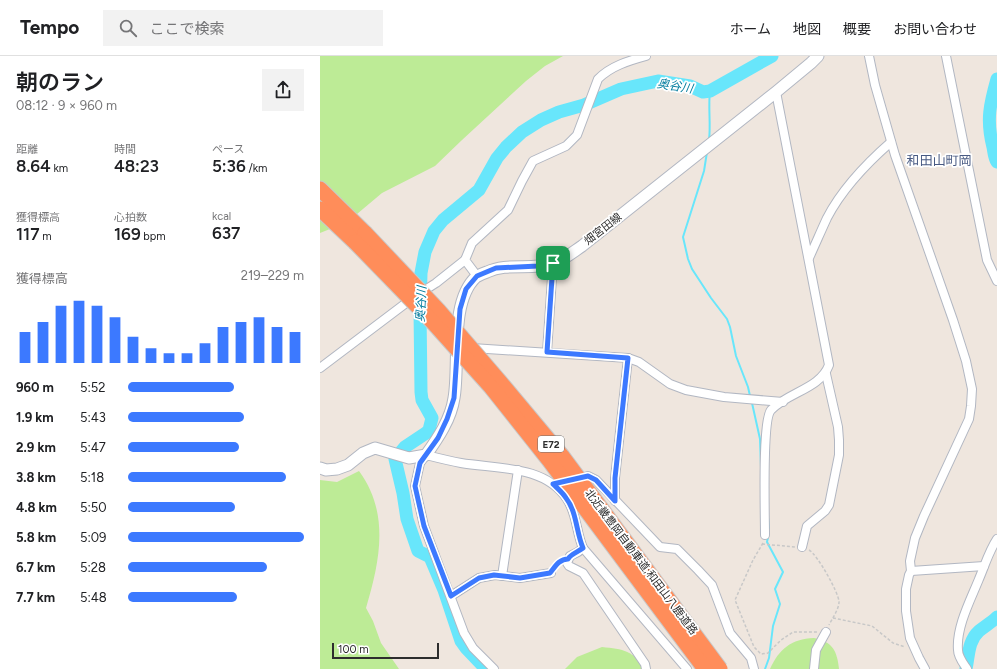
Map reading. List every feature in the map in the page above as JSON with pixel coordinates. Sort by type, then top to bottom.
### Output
[{"type":"highway","name":"北近畿豊岡自動車道;和田山八鹿道路","points":[[320,188],[360,238],[491,387],[549,460],[705,669]]},
{"type":"highway","name":"北近畿豊岡自動車道;和田山八鹿道路","points":[[320,209],[360,238],[443,316],[562,456],[720,669]]},
{"type":"main road","name":"畑宮田線","points":[[477,276],[496,268],[538,266],[553,263],[566,257],[582,246],[776,92],[818,56]]},
{"type":"main road","points":[[320,468],[326,470],[337,469],[348,465],[363,453],[375,448],[409,458],[426,455],[438,438],[447,419],[454,398],[460,309],[466,289],[477,276]]},
{"type":"street","points":[[320,368],[465,260],[472,243],[508,210],[533,162],[566,146],[577,135],[598,78],[604,72],[616,66],[646,56]]},
{"type":"street","points":[[869,56],[875,85],[891,142],[953,320],[966,361],[972,389],[969,419],[924,516],[915,538],[910,561],[911,571],[906,589],[906,611],[910,638],[925,669]]},
{"type":"street","points":[[946,56],[987,260],[997,281]]},
{"type":"street","points":[[765,535],[766,438],[770,410],[816,382],[826,374],[829,366],[776,92]]},
{"type":"street","points":[[809,258],[840,197],[874,157],[891,142]]},
{"type":"street","points":[[465,260],[477,276]]},
{"type":"street","points":[[547,352],[553,263]]},
{"type":"street","points":[[457,347],[628,358],[639,362],[670,384],[686,390],[724,397],[783,402]]},
{"type":"street","points":[[615,501],[615,478],[628,358]]},
{"type":"street","points":[[802,547],[807,526],[825,511],[829,505],[839,455],[838,427],[826,374]]},
{"type":"street","points":[[494,669],[473,648],[464,633],[424,526],[415,486],[420,463],[426,455],[461,463],[518,470],[539,476],[553,484],[567,499],[574,514],[579,541],[583,548],[687,669]]},
{"type":"street","points":[[502,576],[518,470]]},
{"type":"street","points":[[553,484],[588,476],[596,480],[660,547],[677,549],[712,585],[730,632],[751,658],[754,669]]},
{"type":"street","points":[[967,669],[958,650],[959,635],[964,616],[990,550],[997,539]]},
{"type":"street","points":[[583,548],[570,556],[567,564],[583,573],[645,664],[646,669]]},
{"type":"street","points":[[911,571],[984,566]]},
{"type":"street","points":[[451,596],[479,578],[494,575],[520,578],[550,573]]},
{"type":"street","points":[[814,669],[816,650],[826,632]]},
{"type":"path","points":[[826,632],[793,632],[781,640],[768,653],[761,654],[754,647],[736,600],[753,560],[762,544],[802,547],[812,552],[838,596],[839,603],[833,618],[872,626],[893,643],[915,651]]},
{"type":"green space","points":[[320,56],[563,56],[545,66],[526,81],[435,166],[382,193],[357,214],[340,225],[320,233]]},
{"type":"green space","points":[[359,471],[369,487],[379,520],[378,555],[366,608],[373,621],[381,643],[399,669],[320,669],[320,480],[337,482]]},
{"type":"green space","points":[[814,638],[826,642],[833,648],[837,657],[839,669],[770,669],[777,656],[787,646],[799,640]]},
{"type":"green space","points":[[602,647],[627,652],[637,658],[645,669],[565,669],[577,657]]},
{"type":"waterway","name":"奥谷川","points":[[486,669],[461,641],[444,590],[430,557],[418,551],[407,519],[395,459],[405,447],[429,430],[432,418],[422,400],[421,392],[420,310],[421,273],[425,252],[434,231],[443,220],[479,190],[497,158],[506,147],[522,132],[541,120],[559,112],[584,105],[621,89],[658,81],[690,86],[703,92],[710,91],[772,56]]},
{"type":"waterway","points":[[997,79],[992,96],[989,120],[991,137],[997,162]]},
{"type":"waterway","points":[[709,140],[710,91]]},
{"type":"waterway","points":[[707,152],[704,171],[683,237],[692,269],[727,319],[736,356],[750,396]]},
{"type":"waterway","points":[[752,403],[760,439],[761,467]]},
{"type":"waterway","points":[[768,517],[769,528]]},
{"type":"waterway","points":[[765,669],[769,658],[773,626],[780,604],[775,589],[783,572],[767,542],[768,537]]},
{"type":"waterway","points":[[966,669],[971,644],[975,635],[997,617]]},
{"type":"district","name":"和田山町岡","points":[[939,160]]},
{"type":"route","points":[[553,263],[547,352],[628,358],[615,478],[615,501],[596,480],[588,476],[553,484],[567,499],[574,514],[579,541],[583,548],[570,556],[568,559],[563,559],[559,562],[550,573],[520,578],[494,575],[479,578],[451,596],[424,526],[415,486],[420,463],[438,438],[447,419],[454,398],[460,309],[466,289],[477,276],[496,268],[538,266],[553,263]]}]
